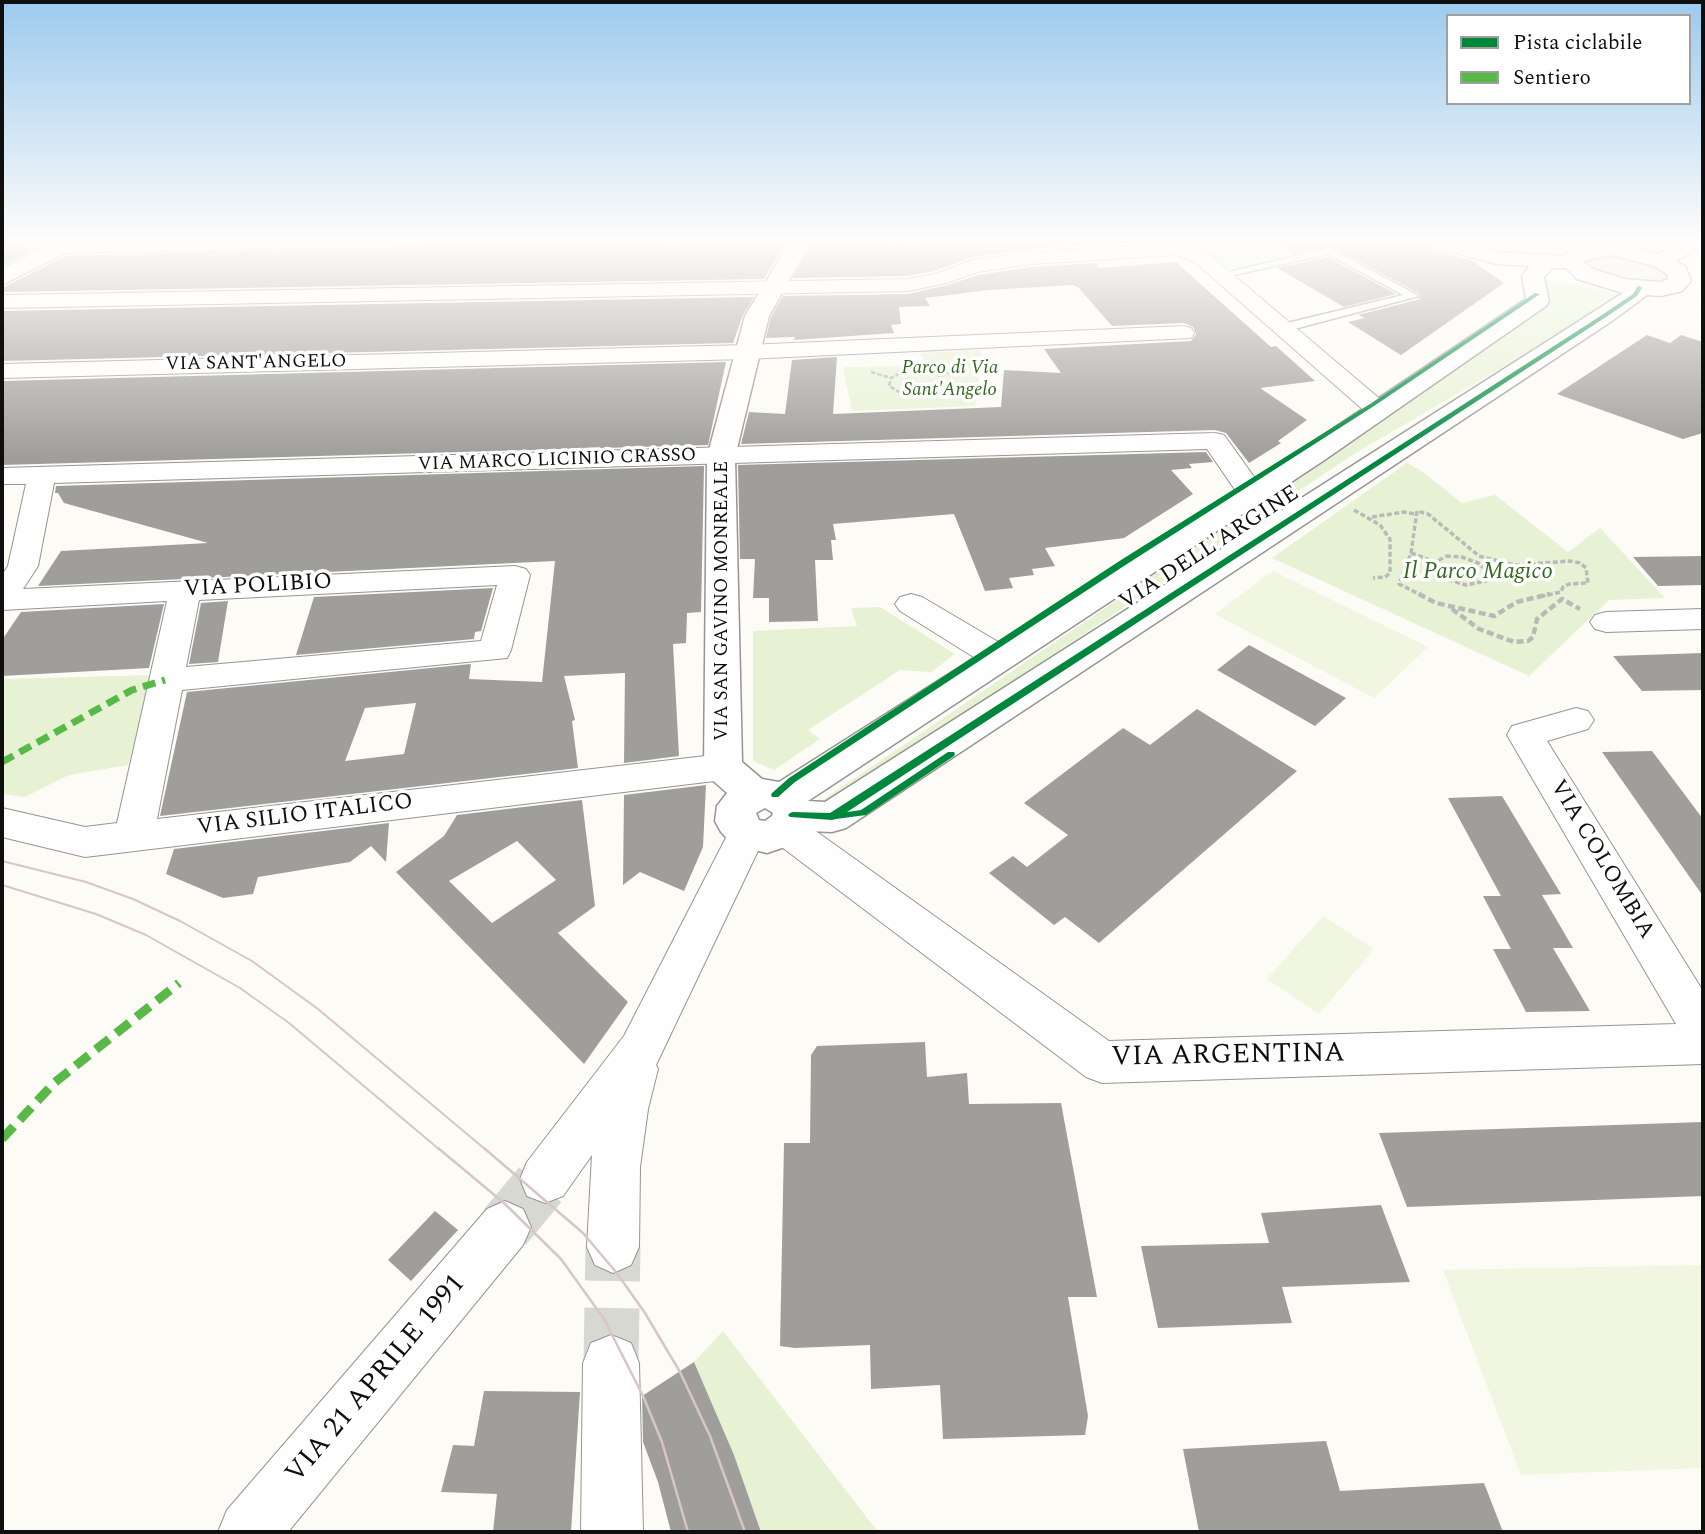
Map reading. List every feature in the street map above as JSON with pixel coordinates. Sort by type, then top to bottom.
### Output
[{"type":"street","name":"VIA SAN GAVINO MONREALE","points":[[758,314],[721,457],[723,767],[773,814]]},
{"type":"street","points":[[1266,314],[1378,411]]},
{"type":"street","name":"VIA DELL'ARGINE","points":[[773,814],[1000,658],[1378,411],[1520,314]]},
{"type":"street","name":"VIA DELL'ARGINE","points":[[773,814],[832,817],[1608,314]]},
{"type":"street","name":"VIA SANT'ANGELO","points":[[2,371],[747,352],[1182,333]]},
{"type":"street","name":"VIA MARCO LICINIO CRASSO","points":[[2,476],[1215,442],[1252,494]]},
{"type":"street","points":[[2,598],[42,475]]},
{"type":"street","name":"VIA POLIBIO","points":[[2,598],[515,575],[495,650],[165,680]]},
{"type":"street","points":[[134,836],[185,591]]},
{"type":"street","points":[[911,604],[1000,658]]},
{"type":"street","points":[[1606,622],[1703,619]]},
{"type":"street","name":"VIA COLOMBIA","points":[[1576,720],[1525,735],[1703,1030]]},
{"type":"street","name":"VIA SILIO ITALICO","points":[[2,823],[85,842],[723,767]]},
{"type":"street","points":[[545,1179],[640,1051],[773,814]]},
{"type":"street","name":"VIA ARGENTINA","points":[[773,814],[1102,1062],[1703,1044]]},
{"type":"street","points":[[613,1247],[615,1167],[624,1109],[640,1051]]},
{"type":"street","name":"VIA 21 APRILE 1991","points":[[248,1532],[505,1227]]},
{"type":"street","points":[[611,1363],[612,1532]]},
{"type":"lane","points":[[1283,328],[1342,314]]},
{"type":"path","points":[[941,376],[946,385],[944,389],[928,396],[903,394],[889,387],[891,378],[905,372],[924,371],[941,376],[971,364]]},
{"type":"path","points":[[1346,506],[1377,519],[1405,512],[1428,514],[1479,556],[1515,565],[1570,561],[1580,563],[1586,568],[1588,583],[1563,587],[1562,599]]},
{"type":"path","points":[[1400,582],[1411,552],[1415,514]]},
{"type":"path","points":[[1364,515],[1387,532],[1391,573],[1399,584],[1450,608],[1494,616],[1517,602],[1561,592]]},
{"type":"path","points":[[1411,552],[1436,562],[1446,556],[1471,559],[1479,556]]},
{"type":"path","points":[[1436,562],[1437,571],[1449,580],[1466,585],[1481,584],[1488,577],[1488,572],[1471,559]]},
{"type":"path","points":[[1373,578],[1385,577],[1391,573]]},
{"type":"path","points":[[1450,608],[1479,629],[1496,637],[1514,642],[1528,641],[1533,637],[1536,619],[1562,599]]},
{"type":"path","points":[[1562,599],[1568,602]]},
{"type":"green space","points":[[1532,314],[1589,314],[1357,452],[823,808],[818,803],[1482,352]]},
{"type":"green space","name":"Parco di Via Sant'Angelo","points":[[982,350],[975,406],[852,411],[843,367],[925,366],[922,353]]},
{"type":"green space","name":"Il Parco Magico","points":[[1407,463],[1462,503],[1495,495],[1568,552],[1600,528],[1665,598],[1609,600],[1529,676],[1272,558]]},
{"type":"green space","points":[[1273,571],[1428,647],[1374,698],[1215,614]]},
{"type":"green space","points":[[880,607],[955,654],[931,672],[900,670],[808,730],[820,739],[774,770],[753,761],[753,631],[857,626],[851,608]]},
{"type":"green space","points":[[153,675],[128,765],[69,775],[25,797],[2,794],[2,679]]},
{"type":"green space","points":[[1323,916],[1374,949],[1319,1014],[1267,979]]},
{"type":"green space","points":[[1703,1265],[1703,1468],[1521,1475],[1443,1270]]},
{"type":"green space","points":[[723,1331],[878,1532],[761,1532],[734,1455],[694,1362]]},
{"type":"building","points":[[2,314],[744,314],[733,343],[2,361]]},
{"type":"building","points":[[773,314],[900,314],[901,324],[891,325],[894,333],[794,340],[795,337],[766,338]]},
{"type":"building","points":[[1101,314],[1234,314],[1315,381],[1260,388],[1307,420],[1278,441],[1281,443],[1249,463],[1226,433],[1215,430],[741,444],[749,412],[785,414],[792,360],[837,357],[833,414],[1001,407],[1004,370],[1061,373],[1044,349],[1191,341],[1196,334],[1193,327],[1184,323],[1112,326]]},
{"type":"building","points":[[1460,314],[1401,355],[1348,322],[1365,318],[1358,315]]},
{"type":"building","points":[[1647,335],[1670,343],[1681,335],[1703,342],[1703,433],[1683,439],[1557,394]]},
{"type":"building","points":[[726,362],[708,445],[2,465],[2,381]]},
{"type":"building","points":[[1206,452],[1213,462],[1189,464],[1192,468],[1171,470],[1193,494],[1124,538],[1045,548],[1055,566],[1032,569],[1034,575],[1009,578],[1013,588],[985,591],[954,514],[833,524],[836,540],[831,540],[833,560],[815,560],[818,621],[769,622],[769,598],[753,598],[755,559],[740,559],[738,465]]},
{"type":"building","points":[[704,466],[701,612],[687,613],[686,643],[673,644],[679,756],[624,763],[625,673],[564,676],[575,720],[572,721],[578,768],[160,816],[187,692],[471,664],[469,679],[542,682],[555,561],[38,586],[61,551],[208,543],[64,503],[58,493],[55,493],[56,486]],"holes":[[[416,703],[404,754],[345,761],[365,708]]]},
{"type":"building","points":[[1703,556],[1703,585],[1658,586],[1633,557]]},
{"type":"building","points":[[493,588],[481,631],[475,632],[474,639],[296,655],[314,597]]},
{"type":"building","points":[[228,601],[218,662],[189,664],[201,603]]},
{"type":"building","points":[[164,604],[149,668],[2,676],[2,640],[21,612]]},
{"type":"building","points":[[1249,645],[1346,698],[1315,726],[1217,670]]},
{"type":"building","points":[[1703,653],[1703,690],[1642,691],[1613,656]]},
{"type":"building","points":[[1197,709],[1297,771],[1099,943],[1065,917],[1054,925],[989,873],[1013,856],[1027,867],[1068,835],[1024,803],[1123,728],[1150,745]]},
{"type":"building","points":[[1652,751],[1703,819],[1703,896],[1602,752]]},
{"type":"building","points":[[706,785],[703,847],[684,891],[640,872],[623,885],[624,795]]},
{"type":"building","points":[[1502,796],[1561,894],[1542,895],[1573,948],[1553,948],[1590,1011],[1526,1012],[1493,949],[1511,949],[1483,896],[1501,896],[1448,798]]},
{"type":"building","points":[[582,800],[595,906],[558,933],[628,1002],[584,1064],[396,872],[444,836],[457,815]],"holes":[[[517,841],[556,880],[492,923],[449,881]]]},
{"type":"building","points":[[389,823],[386,862],[371,846],[350,862],[258,877],[253,894],[223,898],[166,874],[174,849]]},
{"type":"building","points":[[925,1042],[927,1077],[967,1073],[969,1104],[1061,1103],[1097,1297],[1068,1297],[1088,1416],[1085,1435],[943,1439],[940,1385],[871,1389],[870,1345],[795,1348],[780,1346],[784,1143],[810,1143],[811,1055],[817,1046]]},
{"type":"building","points":[[1703,1122],[1703,1196],[1407,1207],[1379,1133]]},
{"type":"building","points":[[1381,1205],[1410,1282],[1282,1287],[1292,1323],[1158,1328],[1141,1246],[1269,1243],[1261,1213]]},
{"type":"building","points":[[435,1211],[458,1230],[411,1281],[388,1260]]},
{"type":"building","points":[[694,1362],[734,1455],[761,1532],[671,1532],[658,1482],[643,1442],[642,1396]]},
{"type":"building","points":[[484,1391],[580,1392],[571,1532],[493,1532],[497,1494],[441,1492],[453,1445],[474,1446]]},
{"type":"building","points":[[1326,1441],[1340,1491],[1484,1483],[1503,1532],[1199,1532],[1183,1449]]},
{"type":"tunnel","points":[[505,1227],[545,1179]]},
{"type":"tunnel","points":[[611,1363],[613,1247]]},
{"type":"tram line","points":[[2,861],[86,882],[133,899],[180,921],[252,961],[318,1009],[486,1150]]},
{"type":"tram line","points":[[2,885],[96,914],[146,935],[240,988],[289,1023],[440,1150]]},
{"type":"tram line","points":[[438,1148],[504,1203],[561,1259],[604,1319],[643,1396],[662,1442],[688,1532]]},
{"type":"tram line","points":[[484,1148],[583,1233],[616,1272],[645,1313],[680,1372],[710,1436],[745,1532]]},
{"type":"marked path","points":[[2,762],[132,690],[165,680]]},
{"type":"marked path","points":[[2,1139],[54,1083],[179,983]]},
{"type":"cycle path","points":[[775,795],[792,780],[1124,562],[1372,405],[1508,314]]},
{"type":"cycle path","points":[[793,815],[832,817],[1608,314]]},
{"type":"cycle path","points":[[839,816],[863,813],[951,754]]}]
